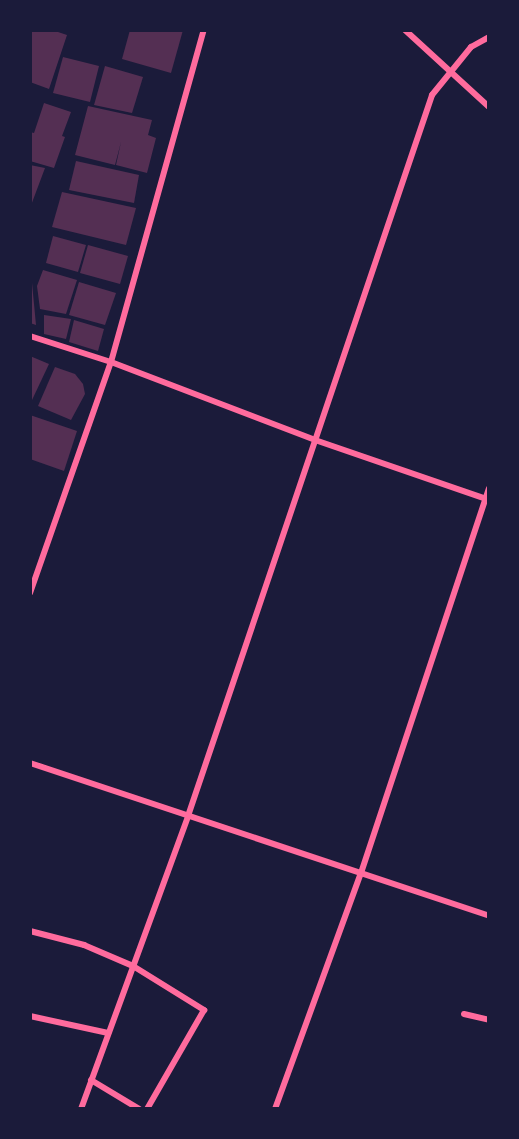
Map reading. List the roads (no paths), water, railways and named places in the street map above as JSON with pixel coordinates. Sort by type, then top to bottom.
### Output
[{"type":"street","points":[[30,593],[111,362],[204,30]]},
{"type":"street","points":[[405,30],[489,107]]},
{"type":"street","points":[[81,1109],[188,816],[432,95],[471,47],[489,37]]},
{"type":"street","points":[[30,336],[111,362],[315,440],[487,499]]},
{"type":"street","points":[[275,1109],[361,873],[489,489]]},
{"type":"street","points":[[30,763],[489,916]]},
{"type":"street","points":[[30,931],[84,945],[133,966],[204,1010],[147,1109]]},
{"type":"street","points":[[464,1014],[489,1020]]},
{"type":"street","points":[[30,1016],[108,1034]]},
{"type":"street","points":[[91,1080],[139,1109]]}]
